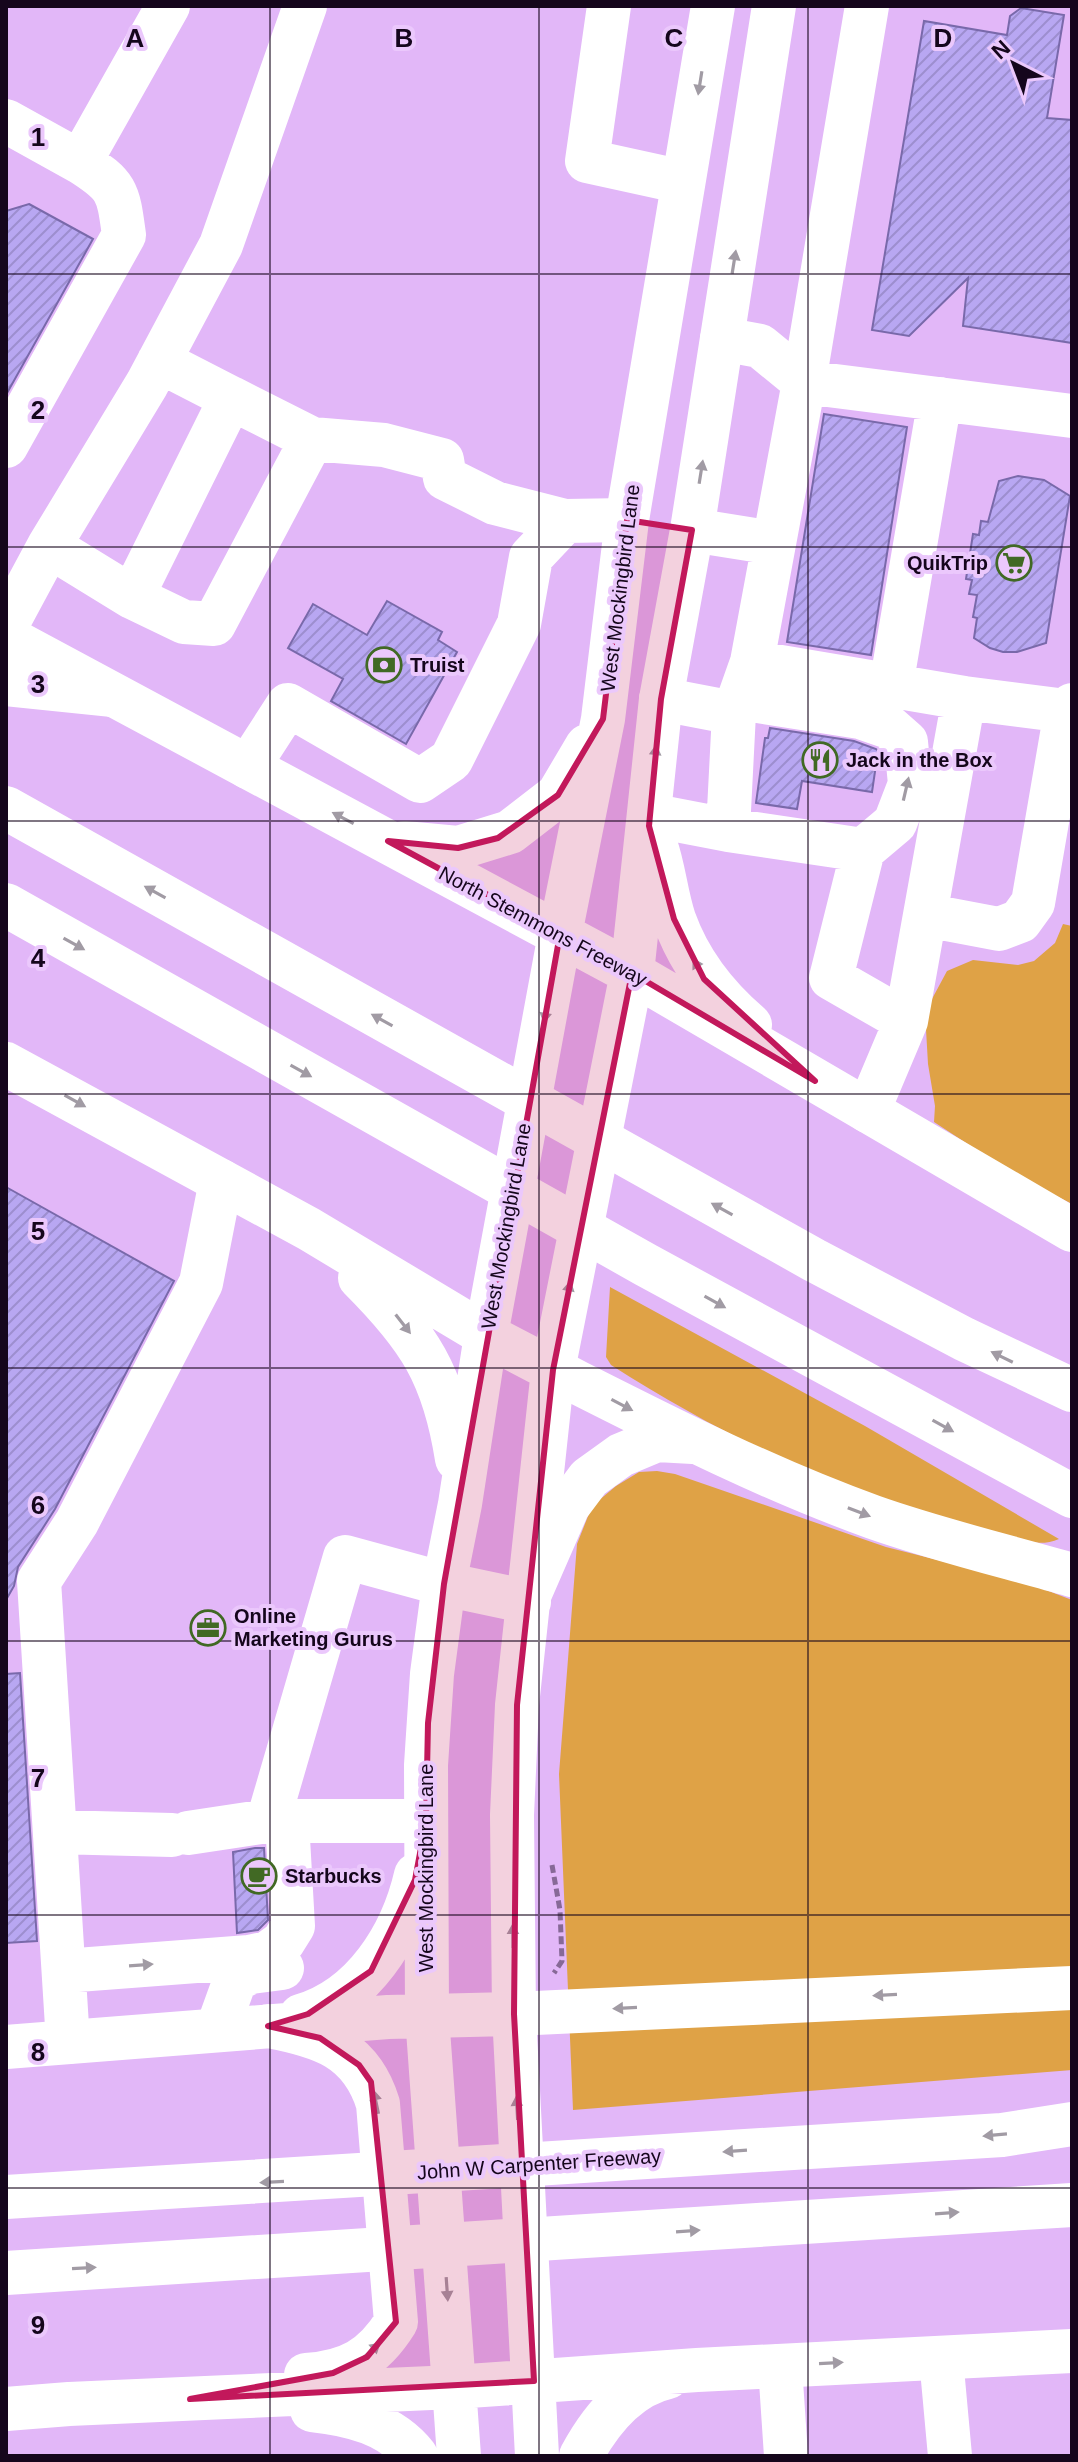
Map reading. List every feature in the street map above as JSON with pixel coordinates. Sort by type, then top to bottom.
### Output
[{"type":"main road","points":[[80,162],[168,6]]},
{"type":"main road","points":[[6,626],[49,546],[159,361],[221,245],[305,6]]},
{"type":"main road","points":[[609,6],[587,161],[683,182]]},
{"type":"main road","name":"West Mockingbird Lane","points":[[459,2456],[427,2016],[428,1723],[444,1584],[460,1504],[486,1335],[603,719],[627,520],[713,6]]},
{"type":"main road","points":[[537,2456],[514,2014],[513,1776],[517,1705],[553,1370],[632,973],[661,699],[692,530],[774,6]]},
{"type":"main road","points":[[728,830],[742,691],[804,382],[867,6]]},
{"type":"main road","points":[[6,121],[107,179],[120,202],[124,235],[6,446]]},
{"type":"main road","points":[[722,339],[760,346],[804,382],[1072,416]]},
{"type":"main road","points":[[159,361],[312,439],[384,445],[442,460],[445,478],[495,503],[565,521],[627,520],[773,543]]},
{"type":"main road","points":[[132,597],[231,398]]},
{"type":"main road","points":[[891,686],[940,399]]},
{"type":"main road","points":[[49,546],[132,597],[184,622],[214,624],[312,439]]},
{"type":"main road","points":[[248,767],[288,705],[420,781],[451,760],[519,624],[531,557],[565,521]]},
{"type":"main road","name":"North Stemmons Freeway","points":[[6,637],[632,973],[1072,1230]]},
{"type":"main road","points":[[6,684],[113,695]]},
{"type":"main road","points":[[661,699],[742,691],[891,686],[964,698],[1069,708],[1033,903],[1020,921],[999,929],[925,915]]},
{"type":"main road","points":[[742,691],[860,717],[889,727],[906,742],[910,784],[895,823],[863,850],[831,978],[906,1021]]},
{"type":"main road","points":[[868,1111],[906,1021],[964,698]]},
{"type":"main road","points":[[388,841],[458,848],[510,832],[558,795],[603,719]]},
{"type":"main road","points":[[6,808],[666,1177],[964,1339],[1072,1390]]},
{"type":"main road","points":[[649,820],[863,850]]},
{"type":"main road","points":[[649,820],[674,919],[704,979],[745,1021],[815,1081]]},
{"type":"main road","points":[[6,905],[646,1265],[1072,1496]]},
{"type":"main road","points":[[6,1064],[309,1229],[486,1335],[693,1442],[778,1481],[875,1518],[1072,1575]]},
{"type":"main road","points":[[68,2042],[39,1581],[77,1522],[201,1283],[221,1181]]},
{"type":"main road","points":[[309,1229],[401,1319],[434,1372],[454,1444],[460,1504]]},
{"type":"main road","points":[[530,1597],[568,1506],[589,1478],[621,1455],[657,1440],[693,1442]]},
{"type":"main road","points":[[64,1971],[249,1957],[268,1953],[283,1942],[293,1926],[289,1821],[345,1557],[444,1584],[530,1597]]},
{"type":"main road","points":[[55,1832],[180,1834],[289,1821],[426,1821],[415,1880],[394,1935],[371,1971],[333,2001],[308,2014],[268,2026]]},
{"type":"main road","points":[[217,2030],[235,1980],[251,1972],[293,1965],[304,1955],[313,1938],[317,1918],[289,1821]]},
{"type":"main road","points":[[6,2047],[427,2016],[1072,1988]]},
{"type":"main road","points":[[190,2399],[283,2377],[333,2373],[367,2357],[396,2322],[378,2104],[371,2082],[359,2065],[320,2038],[268,2026]]},
{"type":"main road","name":"John W Carpenter Freeway","points":[[6,2197],[1002,2135],[1072,2124]]},
{"type":"main road","points":[[6,2273],[1072,2205]]},
{"type":"main road","points":[[6,2409],[1072,2351]]},
{"type":"main road","points":[[941,2358],[950,2456]]},
{"type":"main road","points":[[780,2366],[786,2456]]},
{"type":"main road","points":[[581,2456],[593,2434],[621,2400],[653,2380],[697,2370]]},
{"type":"main road","points":[[190,2399],[318,2411],[370,2422],[395,2435],[416,2456]]},
{"type":"path","points":[[549,1861],[555,1871],[560,1910],[562,1961],[554,1973]]},
{"type":"highlighted area","points":[[627,520],[692,530],[661,699],[649,826],[674,919],[704,979],[815,1081],[632,973],[553,1370],[517,1705],[514,2014],[534,2381],[190,2399],[333,2373],[367,2357],[396,2322],[371,2082],[359,2065],[320,2038],[268,2026],[308,2014],[371,1971],[415,1880],[426,1821],[428,1723],[444,1584],[560,934],[388,841],[458,848],[498,838],[558,795],[603,719]]},
{"type":"shaded area","points":[[1063,924],[1072,926],[1072,1204],[1015,1175],[934,1122],[925,1012],[947,971],[973,960],[1018,965],[1034,961],[1055,943]]},
{"type":"shaded area","points":[[610,1287],[865,1426],[1059,1539],[1042,1543],[1024,1541],[888,1502],[793,1464],[656,1393],[611,1365],[606,1357]]},
{"type":"shaded area","points":[[639,1472],[675,1474],[886,1547],[1025,1582],[1072,1600],[1072,2070],[573,2110],[559,1774],[577,1544],[592,1506]]},
{"type":"building","points":[[1021,8],[1064,15],[1047,118],[1072,120],[1072,343],[963,326],[968,278],[909,336],[872,330],[924,21],[1007,35],[1010,16]]},
{"type":"building","points":[[29,204],[93,239],[6,395],[6,211]]},
{"type":"building","name":"QuikTrip","points":[[824,414],[907,427],[871,655],[787,642]]},
{"type":"building","name":"QuikTrip","points":[[1018,476],[1044,480],[1070,496],[1046,643],[1017,652],[1003,652],[974,638],[977,618],[973,617],[977,595],[969,594],[972,580],[966,579],[973,534],[979,535],[981,521],[988,522],[999,481]]},
{"type":"building","name":"Truist","points":[[387,601],[442,632],[438,640],[457,652],[406,744],[331,701],[343,679],[288,648],[313,604],[367,635]]},
{"type":"building","name":"Jack in the Box","points":[[770,728],[854,741],[876,749],[872,792],[802,781],[797,809],[756,803],[765,738],[768,738]]},
{"type":"building","points":[[6,1187],[174,1281],[55,1509],[18,1567],[14,1586],[6,1600]]},
{"type":"building","points":[[20,1673],[37,1941],[6,1943],[6,1674]]},
{"type":"building","name":"Starbucks","points":[[264,1848],[268,1920],[258,1930],[237,1933],[233,1852]]},
{"type":"place","name":"QuikTrip","points":[[1014,563]]},
{"type":"place","name":"Truist","points":[[384,665]]},
{"type":"place","name":"Jack in the Box","points":[[820,760]]},
{"type":"place","name":"Online Marketing Gurus","points":[[208,1628]]},
{"type":"place","name":"Starbucks","points":[[259,1876]]}]
